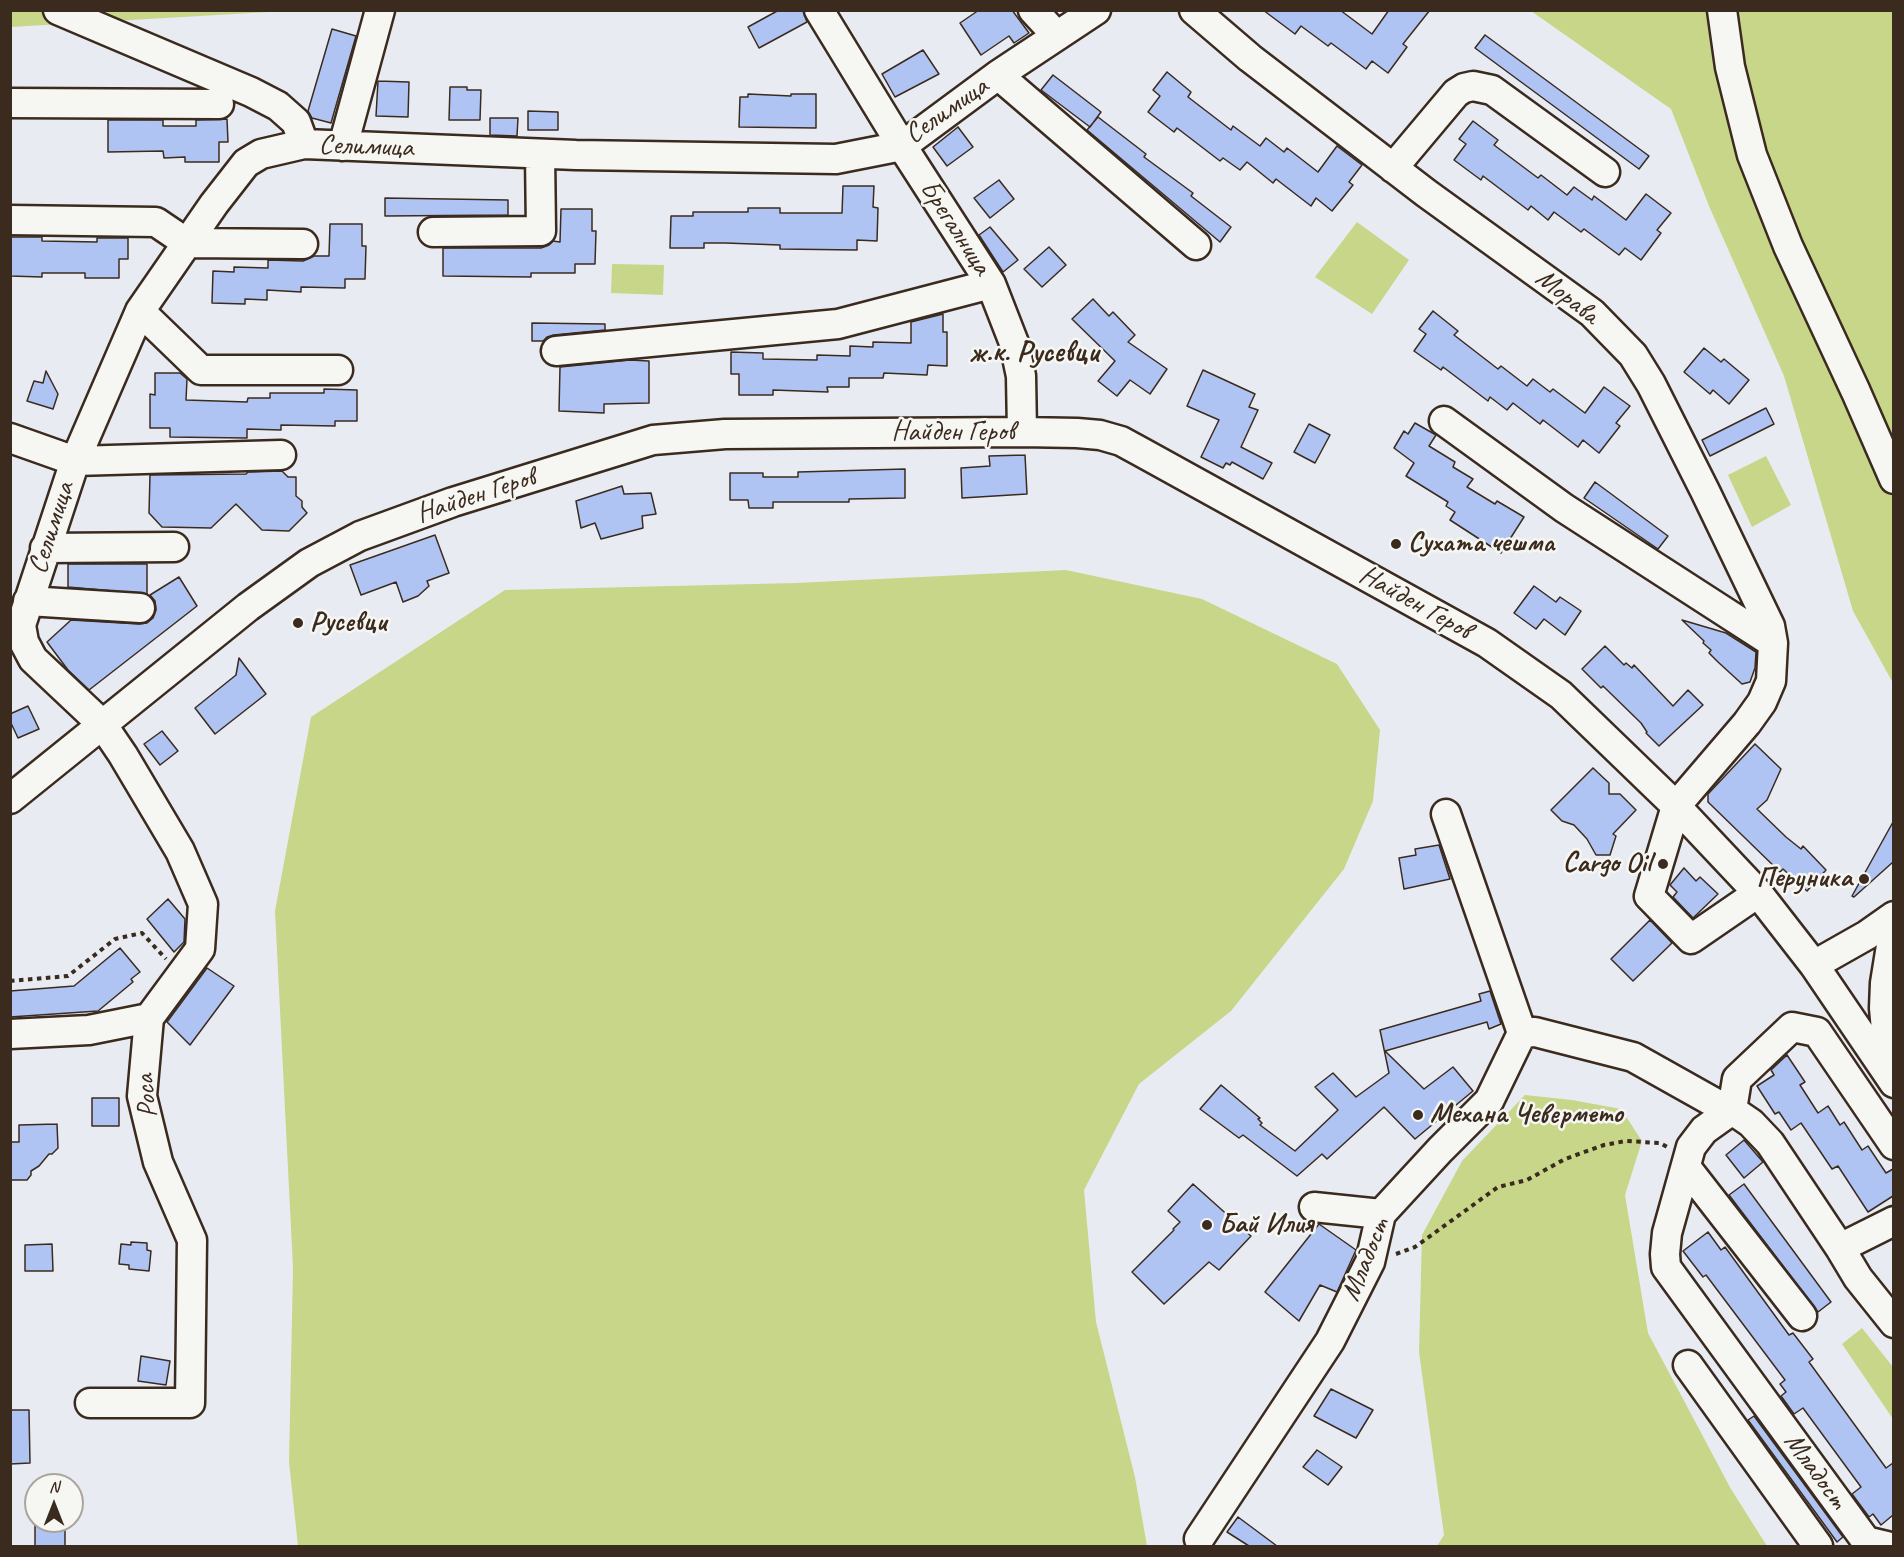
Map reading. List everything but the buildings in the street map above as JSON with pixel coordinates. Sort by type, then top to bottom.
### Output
[{"type":"street","points":[[58,10],[251,92],[278,106],[297,122],[304,144]]},
{"type":"street","points":[[343,146],[380,10]]},
{"type":"street","name":"Брегалница","points":[[819,10],[902,146],[991,284],[1014,344],[1021,376],[1022,432]]},
{"type":"street","points":[[1033,10],[1056,36]]},
{"type":"street","name":"Селимица","points":[[102,724],[33,659],[24,642],[21,625],[75,461],[140,311],[246,163],[261,154],[304,144],[540,154],[837,159],[902,146],[998,75],[1096,10]]},
{"type":"street","name":"Морава","points":[[1194,10],[1250,58],[1393,168],[1592,313],[1633,355],[1651,384],[1770,626],[1773,643],[1772,681],[1762,702],[1747,723],[1676,806]]},
{"type":"street","points":[[1722,10],[1730,67],[1752,155],[1788,246],[1856,392],[1893,479]]},
{"type":"street","points":[[998,75],[1196,245]]},
{"type":"street","points":[[1393,168],[1456,93],[1473,86],[1492,90],[1605,172]]},
{"type":"street","points":[[10,103],[219,104]]},
{"type":"street","points":[[433,232],[540,231],[540,154]]},
{"type":"street","points":[[10,220],[156,222],[187,243],[303,244]]},
{"type":"street","points":[[556,351],[838,324],[991,284]]},
{"type":"street","points":[[140,311],[201,370],[338,370]]},
{"type":"street","points":[[1444,421],[1564,508],[1773,643]]},
{"type":"street","name":"Найден Геров","points":[[10,799],[248,607],[309,563],[360,536],[453,502],[653,440],[725,434],[1022,432],[1100,435],[1121,441],[1487,643],[1561,695],[1676,806],[1758,893],[1814,965],[1892,1081]]},
{"type":"street","points":[[10,438],[75,461],[281,455]]},
{"type":"street","points":[[45,548],[174,547]]},
{"type":"street","points":[[28,601],[140,608]]},
{"type":"street","points":[[10,1034],[89,1030],[148,1018],[200,949],[203,904],[180,851],[102,724]]},
{"type":"street","points":[[10,769],[39,777]]},
{"type":"street","points":[[1676,806],[1649,897],[1691,939],[1758,893]]},
{"type":"street","points":[[1446,814],[1522,1033],[1535,1032],[1633,1057],[1732,1110],[1751,1123],[1770,1143],[1858,1278],[1893,1323]]},
{"type":"street","points":[[1814,965],[1867,935],[1893,916]]},
{"type":"street","points":[[1892,1081],[1885,1033],[1884,999],[1893,927]]},
{"type":"street","name":"Роса","points":[[90,1403],[190,1403],[192,1240],[158,1162],[142,1096],[148,1018]]},
{"type":"street","points":[[1732,1110],[1737,1079],[1792,1027],[1817,1032],[1893,1145]]},
{"type":"street","name":"Младост","points":[[1199,1539],[1330,1341],[1370,1262],[1382,1214],[1440,1150],[1489,1101],[1522,1033]]},
{"type":"street","name":"Младост","points":[[1732,1110],[1704,1130],[1691,1147],[1667,1233],[1666,1267],[1866,1541],[1887,1546]]},
{"type":"street","points":[[1686,1167],[1802,1316]]},
{"type":"street","points":[[1314,1206],[1382,1214]]},
{"type":"street","points":[[1840,1248],[1893,1221]]},
{"type":"street","points":[[1688,1365],[1818,1546]]},
{"type":"path","points":[[10,981],[68,976],[115,939],[142,933],[181,975]]},
{"type":"path","points":[[1370,1262],[1415,1247],[1498,1187],[1527,1180],[1565,1159],[1604,1145],[1626,1141],[1660,1143],[1674,1152],[1686,1167]]},
{"type":"green space","points":[[11,11],[286,11],[11,27]]},
{"type":"green space","points":[[1531,11],[1893,11],[1893,683],[1853,611],[1784,376],[1709,206],[1671,109]]},
{"type":"green space","points":[[1357,222],[1409,260],[1372,314],[1315,277]]},
{"type":"green space","points":[[612,264],[664,265],[663,295],[611,293]]},
{"type":"green space","points":[[1766,456],[1791,505],[1752,527],[1728,475]]},
{"type":"green space","points":[[1066,570],[1202,599],[1337,664],[1380,730],[1373,801],[1344,869],[1231,1011],[1139,1084],[1084,1190],[1096,1322],[1135,1477],[1147,1546],[298,1546],[289,1462],[293,1268],[275,911],[311,717],[505,590],[796,583]]},
{"type":"green space","points":[[1525,1095],[1572,1100],[1621,1109],[1642,1141],[1625,1195],[1648,1333],[1731,1489],[1767,1546],[1437,1546],[1444,1535],[1419,1352],[1422,1235],[1462,1161]]},
{"type":"green space","points":[[1862,1328],[1893,1367],[1893,1419],[1842,1344]]},
{"type":"place","name":"Сухата чешма","points":[[1396,544]]},
{"type":"place","name":"Русевци","points":[[298,623]]},
{"type":"place","name":"Cargo Oil","points":[[1663,864]]},
{"type":"place","name":"Перуника","points":[[1864,879]]},
{"type":"place","name":"Механа Чевермето","points":[[1418,1115]]},
{"type":"place","name":"Бай Илия","points":[[1207,1225]]},
{"type":"district","name":"ж.к. Русевци","points":[[1034,353]]}]
